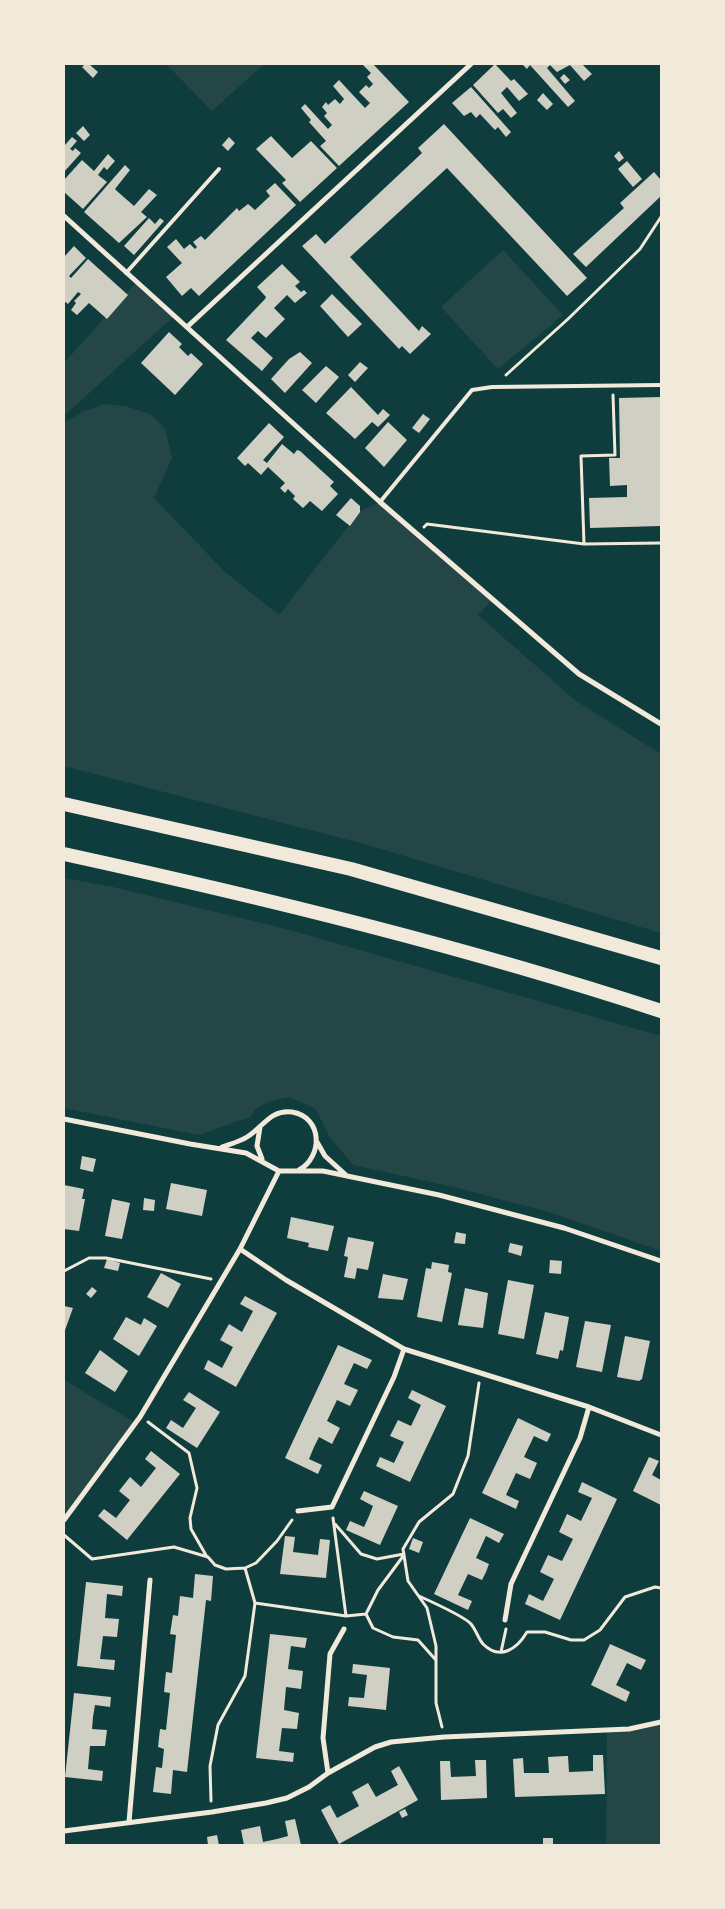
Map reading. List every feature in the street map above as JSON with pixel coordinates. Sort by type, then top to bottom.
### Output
[{"type":"highway","points":[[64,804],[351,869],[661,958]]},
{"type":"highway","points":[[64,854],[192,882],[335,917],[661,1010]]},
{"type":"street","points":[[187,328],[471,64]]},
{"type":"street","points":[[64,216],[380,502],[579,674],[661,724]]},
{"type":"street","points":[[219,1148],[235,1143],[260,1127],[275,1114],[295,1113],[311,1124],[317,1142],[325,1156],[348,1176]]},
{"type":"street","points":[[64,1119],[246,1153],[279,1171],[309,1170],[439,1195],[522,1216],[608,1242],[661,1261]]},
{"type":"street","points":[[260,1127],[257,1146],[265,1164]]},
{"type":"street","points":[[287,1172],[296,1171],[311,1160],[317,1142]]},
{"type":"street","points":[[64,1520],[140,1417],[240,1249],[279,1171]]},
{"type":"street","points":[[240,1249],[286,1280],[404,1349],[589,1407],[661,1435]]},
{"type":"street","points":[[298,1512],[332,1507],[394,1377],[404,1349]]},
{"type":"street","points":[[505,1620],[511,1584],[580,1438],[589,1407]]},
{"type":"street","points":[[129,1822],[150,1580]]},
{"type":"street","points":[[328,1773],[323,1738],[330,1654],[344,1629]]},
{"type":"street","points":[[64,1831],[212,1812],[287,1798],[309,1787],[328,1773],[383,1744],[444,1737],[629,1730],[661,1722]]},
{"type":"lane","points":[[126,273],[219,169]]},
{"type":"lane","points":[[380,502],[472,390],[613,384],[661,385]]},
{"type":"path","points":[[492,388],[568,320],[640,249],[661,218]]},
{"type":"path","points":[[584,544],[581,456],[615,455],[613,384]]},
{"type":"path","points":[[418,534],[427,524],[584,544],[661,542]]},
{"type":"path","points":[[64,1271],[89,1258],[106,1258],[221,1281]]},
{"type":"path","points":[[444,1737],[436,1703],[436,1646],[427,1608],[408,1581],[403,1549],[419,1522],[452,1494],[456,1486],[468,1456],[481,1373]]},
{"type":"path","points":[[140,1417],[189,1453],[197,1488],[190,1518],[191,1529],[208,1557],[216,1565],[226,1569],[245,1568],[256,1564],[277,1541],[298,1512]]},
{"type":"path","points":[[332,1507],[346,1616],[344,1629]]},
{"type":"path","points":[[334,1523],[361,1554],[377,1559],[404,1554]]},
{"type":"path","points":[[64,1535],[92,1559],[174,1548],[208,1557]]},
{"type":"path","points":[[366,1614],[378,1590],[404,1554]]},
{"type":"path","points":[[212,1812],[210,1766],[218,1725],[245,1676],[255,1603],[245,1568]]},
{"type":"path","points":[[418,1595],[471,1624],[484,1644],[500,1653],[520,1645],[527,1632],[545,1632],[571,1640],[584,1640],[600,1630],[625,1597],[655,1587],[661,1588]]},
{"type":"path","points":[[255,1603],[346,1616],[366,1614]]},
{"type":"path","points":[[366,1614],[373,1628],[393,1637],[418,1640],[436,1660]]},
{"type":"path","points":[[500,1653],[506,1635],[505,1620]]},
{"type":"shaded area","points":[[166,64],[264,64],[212,111]]},
{"type":"shaded area","points":[[503,250],[563,315],[498,369],[441,307]]},
{"type":"shaded area","points":[[136,282],[174,316],[64,416],[64,359],[66,361]]},
{"type":"shaded area","points":[[105,404],[125,406],[150,414],[165,428],[172,458],[154,498],[225,572],[279,615],[360,511],[380,502],[493,599],[478,615],[576,701],[661,754],[661,933],[368,845],[64,766],[64,423],[84,411]]},
{"type":"shaded area","points":[[64,878],[113,887],[290,930],[661,1036],[661,1251],[552,1213],[458,1188],[353,1165],[329,1136],[316,1109],[289,1097],[270,1101],[257,1108],[250,1117],[199,1135],[64,1108]]},
{"type":"shaded area","points":[[64,1380],[136,1423],[64,1520]]},
{"type":"shaded area","points":[[661,1722],[661,1845],[606,1845],[607,1730]]},
{"type":"building","points":[[85,64],[89,64],[98,72],[93,78],[82,67]]},
{"type":"building","points":[[362,64],[373,64],[409,102],[339,166],[320,146],[326,141],[309,122],[311,120],[301,108],[305,104],[328,129],[332,125],[324,116],[327,113],[322,107],[326,102],[328,105],[335,99],[340,104],[344,99],[333,86],[339,80],[365,108],[370,103],[359,92],[366,85],[369,88],[373,84],[367,77],[371,73]]},
{"type":"building","points":[[495,64],[511,81],[514,79],[528,94],[519,101],[507,87],[501,93],[517,113],[511,118],[503,109],[498,113],[473,85]]},
{"type":"building","points":[[522,64],[582,64],[592,74],[584,81],[570,65],[557,72],[550,65],[547,68],[575,101],[568,107],[530,65],[527,69]]},
{"type":"building","points":[[564,74],[570,80],[565,84],[560,78]]},
{"type":"building","points":[[471,87],[511,132],[506,137],[498,127],[495,130],[480,114],[476,118],[471,112],[464,116],[452,103]]},
{"type":"building","points":[[543,93],[553,104],[547,110],[537,100]]},
{"type":"building","points":[[444,124],[587,278],[567,296],[447,168],[350,257],[419,331],[422,326],[431,334],[410,354],[402,346],[399,349],[302,246],[316,234],[325,244],[422,153],[418,148]]},
{"type":"building","points":[[83,126],[90,135],[84,141],[76,133]]},
{"type":"building","points":[[271,136],[292,158],[311,141],[337,168],[300,202],[282,183],[286,180],[256,149]]},
{"type":"building","points":[[72,137],[77,141],[70,149],[73,151],[75,148],[81,153],[64,172],[64,143],[65,145]]},
{"type":"building","points":[[229,137],[235,143],[228,151],[222,145]]},
{"type":"building","points":[[619,151],[624,158],[619,162],[614,156]]},
{"type":"building","points":[[108,154],[115,161],[107,170],[104,167],[98,175],[107,182],[83,209],[64,192],[64,180],[82,160],[94,171]]},
{"type":"building","points":[[627,161],[642,179],[633,187],[618,169]]},
{"type":"building","points":[[125,165],[130,170],[115,189],[118,192],[134,206],[149,189],[157,195],[141,212],[147,217],[119,243],[84,212]]},
{"type":"building","points":[[654,172],[661,180],[661,196],[586,267],[573,254],[624,208],[620,203]]},
{"type":"building","points":[[275,183],[296,205],[199,296],[191,288],[182,296],[166,277],[182,263],[167,247],[176,239],[184,249],[190,244],[195,249],[197,247],[193,242],[201,236],[205,240],[237,208],[239,211],[248,204],[255,210],[270,196],[266,191]]},
{"type":"building","points":[[149,218],[155,224],[160,218],[164,221],[134,255],[124,246]]},
{"type":"building","points":[[74,246],[86,258],[69,276],[71,278],[88,259],[128,295],[107,319],[89,303],[77,315],[71,310],[76,303],[74,301],[81,294],[78,292],[68,304],[64,301],[64,257]]},
{"type":"building","points":[[282,264],[300,282],[295,286],[301,292],[304,290],[307,293],[295,303],[287,295],[274,308],[285,319],[266,338],[258,331],[251,338],[273,358],[262,371],[226,340],[265,299],[266,297],[257,287]]},
{"type":"building","points":[[332,294],[362,324],[348,337],[320,306]]},
{"type":"building","points":[[169,332],[182,344],[179,347],[188,356],[191,353],[203,364],[175,395],[141,363]]},
{"type":"building","points":[[300,352],[312,363],[285,393],[271,379],[289,359]]},
{"type":"building","points":[[360,362],[368,368],[355,382],[348,375]]},
{"type":"building","points":[[326,366],[339,377],[316,403],[302,390]]},
{"type":"building","points":[[351,387],[378,415],[383,409],[390,415],[378,427],[372,422],[355,439],[326,413]]},
{"type":"building","points":[[661,397],[661,526],[590,528],[589,498],[627,497],[627,485],[610,486],[609,458],[620,458],[619,398]]},
{"type":"building","points":[[423,414],[430,419],[419,433],[412,428]]},
{"type":"building","points":[[388,422],[407,440],[384,467],[365,448]]},
{"type":"building","points":[[269,423],[284,437],[263,460],[267,463],[282,444],[294,454],[297,450],[300,451],[334,482],[330,486],[338,494],[322,511],[310,501],[303,508],[293,499],[295,496],[288,489],[285,493],[280,488],[285,483],[268,467],[261,475],[248,463],[245,466],[237,458]]},
{"type":"building","points":[[351,498],[360,506],[360,512],[350,526],[336,515]]},
{"type":"building","points":[[82,1156],[96,1159],[93,1172],[80,1169]]},
{"type":"building","points":[[171,1183],[207,1190],[202,1216],[166,1209]]},
{"type":"building","points":[[64,1185],[84,1189],[82,1199],[85,1199],[79,1231],[64,1229]]},
{"type":"building","points":[[144,1198],[155,1200],[154,1211],[143,1210]]},
{"type":"building","points":[[112,1199],[130,1203],[122,1239],[105,1236]]},
{"type":"building","points":[[291,1217],[334,1226],[328,1251],[308,1247],[309,1243],[287,1238]]},
{"type":"building","points":[[456,1232],[466,1234],[465,1244],[454,1243]]},
{"type":"building","points":[[348,1237],[374,1242],[368,1270],[357,1268],[355,1279],[344,1277],[348,1257],[344,1256]]},
{"type":"building","points":[[510,1243],[523,1246],[521,1256],[508,1252]]},
{"type":"building","points":[[107,1259],[120,1263],[118,1271],[104,1268]]},
{"type":"building","points":[[550,1260],[562,1261],[561,1274],[549,1273]]},
{"type":"building","points":[[432,1262],[449,1265],[448,1272],[452,1273],[442,1322],[417,1317],[426,1268],[431,1269]]},
{"type":"building","points":[[161,1273],[181,1284],[168,1308],[147,1297]]},
{"type":"building","points":[[383,1274],[408,1279],[403,1300],[378,1298]]},
{"type":"building","points":[[508,1280],[534,1285],[524,1339],[498,1334]]},
{"type":"building","points":[[92,1287],[97,1291],[91,1298],[86,1294]]},
{"type":"building","points":[[465,1288],[488,1293],[483,1328],[458,1325]]},
{"type":"building","points":[[245,1296],[277,1313],[236,1387],[204,1369],[208,1360],[222,1368],[233,1347],[220,1340],[229,1324],[242,1332],[253,1311],[240,1304]]},
{"type":"building","points":[[64,1306],[73,1308],[64,1333]]},
{"type":"building","points":[[545,1312],[569,1317],[563,1351],[560,1350],[558,1359],[536,1354]]},
{"type":"building","points":[[126,1317],[141,1325],[144,1318],[157,1326],[139,1356],[113,1339]]},
{"type":"building","points":[[585,1321],[611,1325],[602,1372],[576,1367]]},
{"type":"building","points":[[625,1336],[650,1341],[642,1379],[639,1381],[617,1377]]},
{"type":"building","points":[[338,1345],[372,1360],[367,1369],[354,1363],[344,1384],[358,1390],[350,1406],[337,1400],[327,1421],[340,1428],[332,1444],[319,1437],[314,1447],[309,1459],[322,1465],[318,1474],[285,1458]]},
{"type":"building","points":[[100,1350],[128,1371],[115,1392],[85,1373]]},
{"type":"building","points":[[412,1390],[446,1406],[410,1482],[376,1466],[380,1457],[394,1463],[404,1442],[390,1436],[398,1420],[411,1426],[421,1405],[408,1398]]},
{"type":"building","points":[[189,1392],[220,1412],[197,1448],[166,1428],[171,1420],[183,1428],[196,1408],[183,1400]]},
{"type":"building","points":[[518,1418],[551,1434],[547,1442],[534,1436],[524,1457],[537,1463],[530,1479],[516,1473],[506,1495],[519,1501],[516,1509],[482,1493]]},
{"type":"building","points":[[151,1451],[180,1474],[127,1540],[98,1516],[104,1509],[116,1518],[130,1500],[119,1491],[130,1477],[141,1487],[156,1468],[145,1459]]},
{"type":"building","points":[[649,1457],[659,1461],[652,1475],[661,1480],[661,1505],[633,1491]]},
{"type":"building","points":[[582,1482],[617,1499],[560,1620],[525,1604],[529,1594],[543,1601],[554,1579],[540,1572],[548,1555],[562,1561],[573,1539],[559,1532],[567,1514],[581,1521],[592,1498],[578,1492]]},
{"type":"building","points":[[364,1491],[398,1506],[380,1545],[346,1530],[350,1521],[364,1527],[373,1506],[360,1499]]},
{"type":"building","points":[[470,1518],[504,1534],[499,1543],[486,1536],[476,1558],[489,1564],[486,1572],[482,1580],[468,1574],[458,1595],[472,1601],[468,1610],[434,1594]]},
{"type":"building","points":[[285,1536],[295,1537],[293,1552],[318,1555],[320,1539],[330,1540],[326,1578],[280,1574]]},
{"type":"building","points":[[413,1538],[423,1542],[419,1553],[409,1549]]},
{"type":"building","points":[[195,1574],[213,1576],[211,1601],[206,1600],[187,1772],[173,1770],[171,1794],[153,1792],[156,1767],[162,1768],[164,1749],[158,1747],[160,1729],[166,1730],[170,1693],[164,1692],[166,1672],[172,1673],[176,1635],[170,1634],[173,1615],[178,1616],[180,1596],[193,1598]]},
{"type":"building","points":[[86,1582],[123,1586],[122,1596],[107,1594],[105,1618],[119,1619],[117,1637],[103,1636],[100,1659],[115,1660],[114,1670],[77,1666]]},
{"type":"building","points":[[270,1634],[307,1638],[305,1648],[291,1646],[288,1669],[303,1671],[301,1689],[286,1687],[284,1710],[299,1713],[297,1729],[282,1728],[279,1751],[294,1753],[293,1762],[256,1758]]},
{"type":"building","points":[[610,1644],[646,1660],[641,1670],[627,1663],[616,1685],[630,1692],[626,1702],[591,1685]]},
{"type":"building","points":[[353,1664],[390,1668],[386,1710],[348,1706],[349,1697],[364,1698],[367,1675],[352,1673]]},
{"type":"building","points":[[74,1693],[111,1697],[110,1707],[95,1705],[93,1717],[92,1729],[107,1730],[105,1746],[90,1746],[88,1769],[103,1771],[102,1781],[65,1777]]},
{"type":"building","points":[[593,1755],[603,1755],[605,1794],[515,1797],[513,1759],[523,1758],[524,1773],[549,1773],[548,1757],[565,1756],[568,1756],[569,1772],[593,1771]]},
{"type":"building","points":[[475,1760],[486,1760],[487,1798],[441,1800],[440,1761],[450,1761],[451,1777],[476,1776]]},
{"type":"building","points":[[399,1766],[418,1800],[339,1844],[321,1810],[330,1805],[337,1818],[359,1806],[352,1792],[368,1783],[376,1797],[398,1785],[391,1771]]},
{"type":"building","points":[[405,1809],[408,1815],[402,1818],[399,1812]]},
{"type":"building","points":[[295,1819],[301,1845],[244,1845],[241,1830],[260,1826],[263,1842],[288,1836],[285,1821]]},
{"type":"building","points":[[217,1835],[219,1845],[208,1845],[207,1837]]},
{"type":"building","points":[[543,1838],[553,1838],[553,1845],[543,1845]]}]
